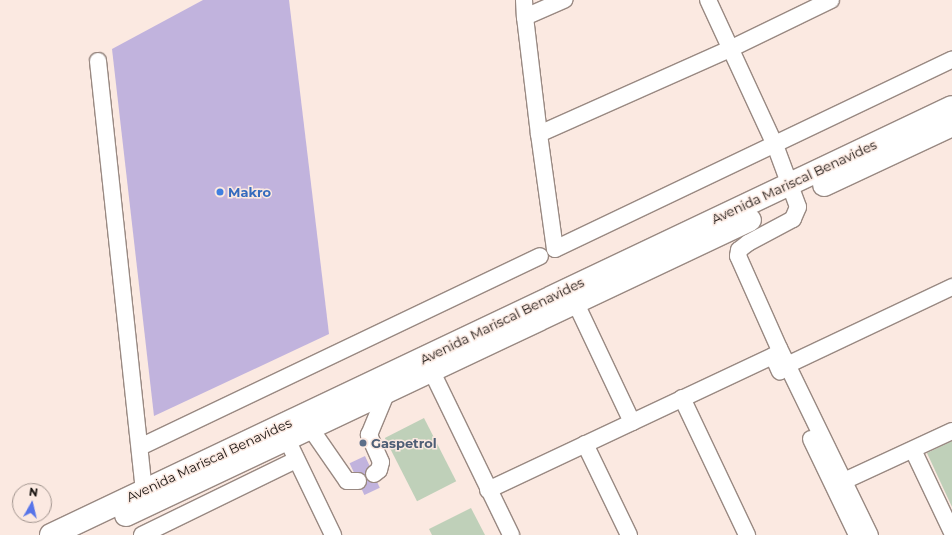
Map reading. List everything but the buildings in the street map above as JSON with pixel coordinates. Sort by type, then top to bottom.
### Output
[{"type":"highway","name":"Avenida Mariscal Benavides","points":[[84,535],[284,433],[793,191],[952,106]]},
{"type":"highway","name":"Avenida Mariscal Benavides","points":[[793,191],[952,125]]},
{"type":"highway","name":"Avenida Mariscal Benavides","points":[[51,535],[144,490],[284,433],[311,429],[432,372],[573,296]]},
{"type":"street","points":[[524,0],[539,134],[555,249],[952,60]]},
{"type":"street","points":[[526,17],[564,0]]},
{"type":"street","points":[[708,0],[732,48],[775,145],[793,191],[798,212],[794,220],[748,242],[739,250],[738,256],[787,365],[870,535]]},
{"type":"street","points":[[539,134],[732,48],[831,0]]},
{"type":"street","points":[[98,61],[144,490]]},
{"type":"street","points":[[140,447],[540,256]]},
{"type":"street","points":[[787,365],[952,287]]},
{"type":"street","points":[[573,296],[632,422]]},
{"type":"street","points":[[488,490],[773,356],[857,535]]},
{"type":"street","points":[[432,372],[511,535]]},
{"type":"street","points":[[374,474],[379,470],[382,462],[369,435],[386,394]]},
{"type":"street","points":[[682,398],[747,535]]},
{"type":"street","points":[[311,429],[347,481],[358,481]]},
{"type":"street","points":[[844,481],[952,431]]},
{"type":"street","points":[[284,433],[333,535]]},
{"type":"street","points":[[585,444],[629,535]]},
{"type":"street","points":[[913,450],[952,532]]},
{"type":"street","points":[[142,535],[296,460]]},
{"type":"green space","points":[[424,418],[456,481],[417,501],[385,438]]},
{"type":"green space","points":[[952,441],[952,507],[927,453]]},
{"type":"green space","points":[[471,508],[485,535],[432,535],[429,529]]},
{"type":"place","name":"Makro","points":[[220,192]]},
{"type":"place","name":"Gaspetrol","points":[[363,443]]}]
